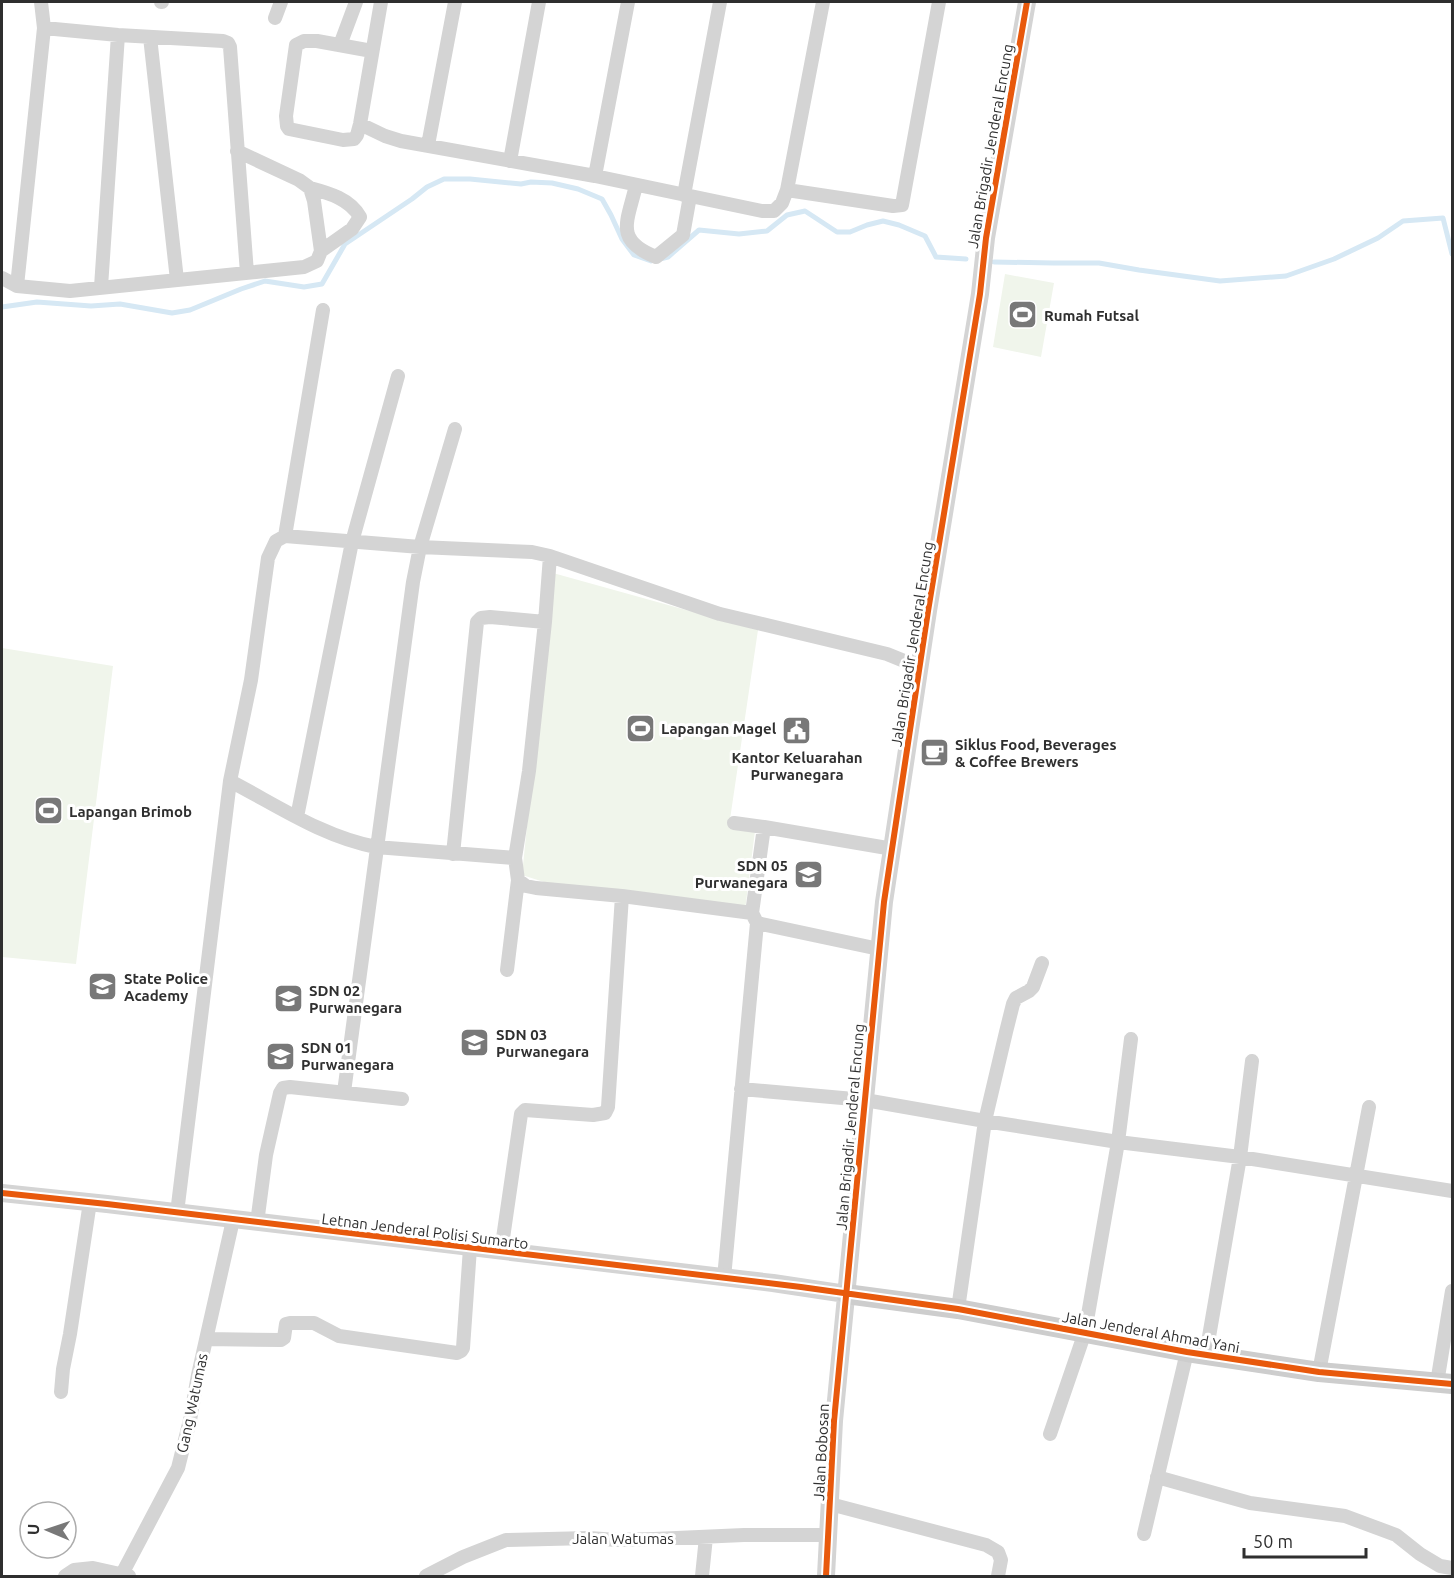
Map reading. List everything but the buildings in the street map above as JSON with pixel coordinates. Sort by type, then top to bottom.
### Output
[{"type":"main road","name":"Jalan Jenderal Ahmad Yani","points":[[846,1294],[958,1309],[1196,1353],[1319,1372],[1445,1383]]},
{"type":"street","points":[[17,286],[44,28],[41,2]]},
{"type":"street","points":[[275,18],[281,2]]},
{"type":"street","points":[[340,45],[356,2]]},
{"type":"street","points":[[372,51],[304,41],[296,45],[286,116],[289,129],[346,140],[354,139],[357,135],[381,2]]},
{"type":"street","points":[[428,146],[455,2]]},
{"type":"street","points":[[510,161],[539,2]]},
{"type":"street","points":[[595,176],[628,2]]},
{"type":"street","points":[[636,185],[626,228],[630,241],[645,253],[656,257],[683,235],[687,195],[720,2]]},
{"type":"street","points":[[360,124],[400,141],[595,176],[762,211],[774,211],[782,203],[787,190],[823,2]]},
{"type":"street","points":[[787,190],[893,206],[902,205],[939,2]]},
{"type":"street","name":"Jalan Brigadir Jenderal Encung","points":[[846,1294],[884,902],[919,667],[980,294],[986,238],[1027,2]]},
{"type":"street","points":[[44,28],[228,43],[247,273]]},
{"type":"street","points":[[100,287],[118,35]]},
{"type":"street","points":[[150,37],[177,280]]},
{"type":"street","points":[[237,151],[310,188],[328,192],[355,208],[360,217],[352,229],[321,250]]},
{"type":"street","points":[[2,278],[17,286],[70,291],[304,267],[317,261],[321,250],[310,188]]},
{"type":"street","points":[[285,536],[322,310]]},
{"type":"street","points":[[297,818],[352,542],[398,376]]},
{"type":"street","points":[[344,1092],[413,582],[420,547],[455,429]]},
{"type":"street","points":[[177,1213],[230,782],[251,680],[268,558],[276,541],[285,536],[420,547],[532,552],[550,556],[720,614],[887,654],[919,667]]},
{"type":"street","points":[[507,970],[518,880],[516,858],[529,771],[550,556]]},
{"type":"street","points":[[453,854],[477,622],[481,618],[490,617],[545,622]]},
{"type":"street","points":[[230,782],[297,818],[356,843],[376,847],[516,858]]},
{"type":"street","points":[[734,823],[893,849]]},
{"type":"street","points":[[724,1278],[754,918],[764,827]]},
{"type":"street","points":[[518,880],[526,886],[536,888],[622,896],[754,918],[879,949]]},
{"type":"street","points":[[501,1252],[521,1114],[525,1110],[593,1115],[605,1113],[608,1107],[622,896]]},
{"type":"street","points":[[958,1309],[985,1121],[1012,1004],[1016,998],[1033,987],[1042,963]]},
{"type":"street","points":[[1050,1434],[1085,1332],[1118,1142],[1131,1039]]},
{"type":"street","points":[[1143,1534],[1157,1477],[1196,1353],[1240,1157],[1252,1061]]},
{"type":"street","points":[[257,1223],[266,1155],[283,1088],[402,1099]]},
{"type":"street","points":[[741,1089],[865,1100],[1118,1142],[1240,1157],[1452,1191]]},
{"type":"street","points":[[1319,1372],[1369,1107]]},
{"type":"street","name":"Letnan Jenderal Polisi Sumarto","points":[[2,1193],[773,1283],[846,1294]]},
{"type":"street","points":[[61,1392],[90,1202]]},
{"type":"street","name":"Gang Watumas","points":[[125,1576],[178,1468],[232,1220]]},
{"type":"street","points":[[206,1339],[281,1340],[284,1338],[286,1324],[314,1323],[339,1336],[457,1353],[463,1348],[470,1248]]},
{"type":"street","points":[[1445,1383],[1452,1292]]},
{"type":"street","name":"Jalan Bobosan","points":[[826,1576],[834,1421],[846,1294]]},
{"type":"street","points":[[1157,1477],[1250,1503],[1345,1516],[1396,1534],[1420,1554],[1440,1566],[1452,1568]]},
{"type":"street","points":[[830,1504],[986,1545],[998,1552],[1001,1560],[998,1576]]},
{"type":"street","name":"Jalan Watumas","points":[[426,1576],[463,1557],[506,1540],[829,1535]]},
{"type":"street","points":[[702,1576],[706,1537]]},
{"type":"street","points":[[65,1576],[74,1570],[93,1568],[125,1576]]},
{"type":"shaded area","name":"Rumah Futsal","points":[[1005,274],[1054,283],[1041,357],[993,347]]},
{"type":"shaded area","name":"Lapangan Magel","points":[[553,573],[758,630],[729,826],[755,831],[745,910],[563,888],[522,875]]},
{"type":"shaded area","name":"Lapangan Brimob","points":[[2,648],[113,666],[76,964],[2,957]]},
{"type":"waterway","points":[[2,307],[37,302],[91,306],[120,304],[172,313],[190,310],[265,281],[304,287],[322,284],[345,244],[427,187],[444,179],[521,184],[552,183],[578,189],[602,199],[622,239],[634,255],[651,261]]},
{"type":"waterway","points":[[660,259],[668,257],[699,230],[739,234],[767,231],[787,215],[805,211],[837,232],[850,232],[883,221],[899,225],[925,236],[936,257],[966,259]]},
{"type":"waterway","points":[[994,262],[1099,263],[1220,281],[1286,276],[1334,259],[1378,238],[1403,221],[1443,218],[1452,254]]},
{"type":"cycle path","points":[[826,1576],[834,1421],[884,902],[928,611],[980,294],[986,238],[1027,2]]},
{"type":"cycle path","points":[[2,1193],[801,1287],[958,1309],[1187,1352],[1319,1372],[1452,1384]]},
{"type":"place","name":"Rumah Futsal","points":[[1023,315]]},
{"type":"place","name":"Lapangan Magel","points":[[640,728]]},
{"type":"place","name":"Kantor Keluarahan Purwanegara","points":[[797,730]]},
{"type":"place","name":"Siklus Food, Beverages & Coffee Brewers","points":[[934,753]]},
{"type":"place","name":"Lapangan Brimob","points":[[48,811]]},
{"type":"place","name":"SDN 05 Purwanegara","points":[[809,874]]},
{"type":"place","name":"State Police Academy","points":[[103,987]]},
{"type":"place","name":"SDN 02 Purwanegara","points":[[288,999]]},
{"type":"place","name":"SDN 03 Purwanegara","points":[[475,1043]]},
{"type":"place","name":"SDN 01 Purwanegara","points":[[280,1056]]}]
